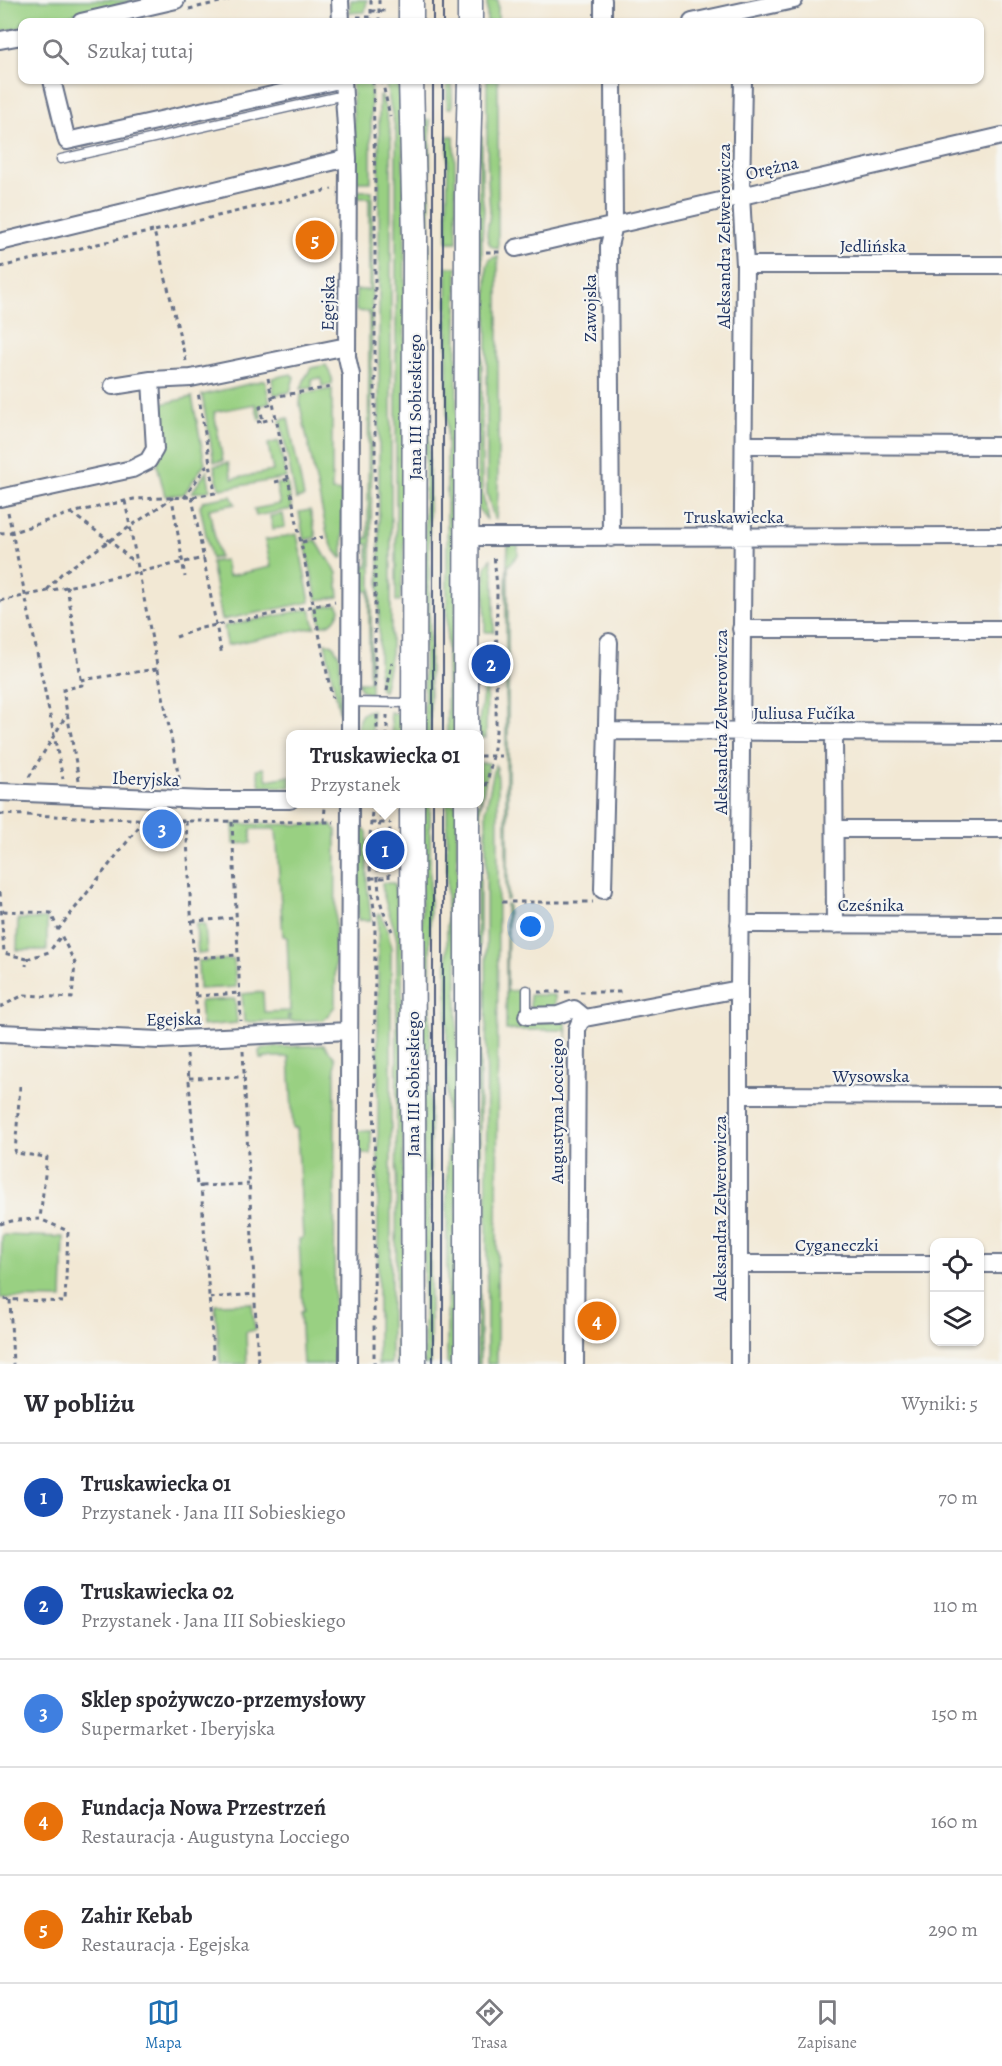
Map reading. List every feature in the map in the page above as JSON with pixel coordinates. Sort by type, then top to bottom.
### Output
[{"type":"main road","points":[[411,0],[411,18]]},
{"type":"main road","points":[[470,0],[470,18]]},
{"type":"main road","name":"Jana III Sobieskiego","points":[[411,84],[415,236],[414,730]]},
{"type":"main road","points":[[470,84],[467,194],[467,537],[477,730]]},
{"type":"main road","name":"Jana III Sobieskiego","points":[[401,808],[414,1364]]},
{"type":"main road","points":[[467,808],[467,1364]]},
{"type":"street","points":[[98,18],[176,0]]},
{"type":"street","points":[[340,0],[344,18]]},
{"type":"street","points":[[603,0],[603,18]]},
{"type":"street","points":[[744,17],[794,0]]},
{"type":"street","points":[[0,40],[18,37]]},
{"type":"street","points":[[53,84],[67,141],[342,85]]},
{"type":"street","name":"Zawojska","points":[[611,538],[609,246],[614,225],[613,84]]},
{"type":"street","name":"Aleksandra Zelwerowicza","points":[[739,1364],[739,924],[745,266],[741,195],[743,84]]},
{"type":"street","name":"Egejska","points":[[342,85],[348,158],[347,346],[351,375],[350,730]]},
{"type":"street","name":"Orężna","points":[[516,248],[1002,136]]},
{"type":"street","points":[[0,242],[348,158]]},
{"type":"street","name":"Jedlińska","points":[[745,266],[1002,265]]},
{"type":"street","points":[[112,386],[151,380],[191,378],[347,346]]},
{"type":"street","points":[[2,497],[132,469],[148,461],[155,449],[151,380]]},
{"type":"street","points":[[744,445],[1002,446]]},
{"type":"street","name":"Truskawiecka","points":[[467,537],[1002,536]]},
{"type":"street","points":[[741,629],[1002,629]]},
{"type":"street","points":[[603,890],[609,642]]},
{"type":"street","name":"Juliusa Fučíka","points":[[607,731],[1002,733]]},
{"type":"street","points":[[834,732],[835,925]]},
{"type":"street","name":"Iberyjska","points":[[0,792],[74,796],[286,800]]},
{"type":"street","points":[[348,1364],[350,808]]},
{"type":"street","points":[[835,829],[1002,829]]},
{"type":"street","name":"Cześnika","points":[[739,924],[1002,925]]},
{"type":"street","name":"Augustyna Locciego","points":[[575,1364],[576,1039],[580,1022],[585,1018],[739,989]]},
{"type":"street","points":[[527,1016],[558,1015],[574,1009],[585,1018]]},
{"type":"street","name":"Egejska","points":[[0,1033],[81,1038],[192,1038],[349,1031]]},
{"type":"street","name":"Wysowska","points":[[740,1095],[1002,1095]]},
{"type":"street","name":"Cyganeczki","points":[[739,1264],[930,1264]]},
{"type":"street","points":[[984,1264],[1002,1264]]},
{"type":"lane","points":[[61,159],[342,85]]},
{"type":"lane","points":[[351,702],[415,703]]},
{"type":"lane","points":[[527,991],[527,1016]]},
{"type":"path","points":[[362,18],[371,17],[371,0]]},
{"type":"path","points":[[379,0],[379,18]]},
{"type":"path","points":[[371,11],[389,11]]},
{"type":"path","points":[[373,84],[376,695]]},
{"type":"path","points":[[0,267],[341,187]]},
{"type":"path","points":[[154,231],[186,361]]},
{"type":"path","points":[[268,379],[333,704]]},
{"type":"path","points":[[272,397],[332,387]]},
{"type":"path","points":[[263,421],[260,407],[273,404]]},
{"type":"path","points":[[257,422],[273,419]]},
{"type":"path","points":[[184,498],[210,461]]},
{"type":"path","points":[[275,482],[289,479]]},
{"type":"path","points":[[2,497],[26,595],[54,735],[74,796]]},
{"type":"path","points":[[192,497],[222,656]]},
{"type":"path","points":[[47,590],[61,574],[172,498],[185,577]]},
{"type":"path","points":[[125,501],[181,791]]},
{"type":"path","points":[[71,513],[137,564]]},
{"type":"path","points":[[302,542],[323,537]]},
{"type":"path","points":[[0,600],[204,558]]},
{"type":"path","points":[[67,586],[82,686],[63,690],[68,713],[74,796]]},
{"type":"path","points":[[176,637],[216,625],[350,599]]},
{"type":"path","points":[[81,680],[157,669]]},
{"type":"path","points":[[377,710],[377,730]]},
{"type":"path","points":[[387,711],[387,730]]},
{"type":"path","points":[[24,793],[25,784],[68,713]]},
{"type":"path","points":[[484,740],[495,742]]},
{"type":"path","points":[[484,756],[502,756]]},
{"type":"path","points":[[324,822],[325,808]]},
{"type":"path","points":[[373,808],[371,878],[375,915],[375,1364]]},
{"type":"path","points":[[381,808],[379,823],[379,878],[382,906],[393,937]]},
{"type":"path","points":[[371,878],[389,878],[390,823],[401,808]]},
{"type":"path","points":[[185,813],[196,996],[189,1078],[197,1187],[249,1184]]},
{"type":"path","points":[[0,814],[186,821],[338,822],[339,826]]},
{"type":"path","points":[[58,930],[145,819]]},
{"type":"path","points":[[232,822],[242,1027]]},
{"type":"path","points":[[364,822],[390,823]]},
{"type":"path","points":[[502,902],[602,902],[603,890]]},
{"type":"path","points":[[0,892],[4,953],[27,959],[49,952],[61,935]]},
{"type":"path","points":[[0,1007],[24,995],[72,998],[75,963],[51,913],[3,911]]},
{"type":"path","points":[[192,921],[236,918]]},
{"type":"path","points":[[194,958],[238,955]]},
{"type":"path","points":[[26,966],[27,959]]},
{"type":"path","points":[[527,991],[643,993],[655,1005]]},
{"type":"path","points":[[196,996],[240,993]]},
{"type":"path","points":[[243,1053],[258,1364]]},
{"type":"path","points":[[189,1078],[244,1077]]},
{"type":"path","points":[[20,1086],[15,1153],[47,1157],[40,1219]]},
{"type":"path","points":[[201,1186],[214,1364]]},
{"type":"path","points":[[0,1224],[16,1220],[40,1219],[68,1232],[65,1302],[0,1299]]},
{"type":"path","points":[[210,1298],[255,1294]]},
{"type":"path","points":[[10,1300],[13,1364]]},
{"type":"green space","points":[[0,0],[138,0],[59,18],[18,18],[18,28],[0,32]]},
{"type":"green space","points":[[351,0],[367,0],[365,12],[349,13]]},
{"type":"green space","points":[[487,0],[498,0],[498,18],[487,18]]},
{"type":"green space","points":[[352,84],[370,84],[371,182],[356,182]]},
{"type":"green space","points":[[386,84],[398,84],[401,99],[405,219],[404,556],[400,601],[396,601],[396,133]]},
{"type":"green space","points":[[447,84],[452,84],[452,108],[447,108]]},
{"type":"green space","points":[[487,84],[498,84],[498,249],[491,246],[487,238],[490,210],[487,161]]},
{"type":"green space","points":[[379,96],[382,96],[391,134],[391,653],[383,692],[379,687]]},
{"type":"green space","points":[[421,120],[430,120],[429,282],[425,282]]},
{"type":"green space","points":[[448,136],[454,136],[457,242],[447,242]]},
{"type":"green space","points":[[479,136],[482,137],[484,210],[482,238],[482,491],[487,520],[477,502]]},
{"type":"green space","points":[[356,191],[372,191],[371,695],[361,690],[358,682],[369,682],[369,591],[357,591],[357,566],[368,566],[368,544],[358,544],[358,538],[368,538],[369,312],[356,311],[356,290],[369,290],[369,198],[356,198]]},
{"type":"green space","points":[[498,256],[498,495],[496,519],[494,519],[487,493],[487,266],[490,259]]},
{"type":"green space","points":[[447,267],[457,267],[456,730],[447,730]]},
{"type":"green space","points":[[326,365],[332,378],[332,385],[322,386],[321,378],[312,379],[312,388],[301,389],[311,368]]},
{"type":"green space","points":[[291,374],[294,377],[290,392],[274,395],[272,378]]},
{"type":"green space","points":[[265,380],[270,403],[259,406],[262,419],[259,420],[255,404],[214,412],[223,461],[214,462],[202,395]]},
{"type":"green space","points":[[332,389],[332,491],[343,492],[343,557],[341,558],[333,548],[327,533],[300,405],[301,394]]},
{"type":"green space","points":[[192,397],[205,463],[184,494],[165,496],[157,464],[163,443],[157,405]]},
{"type":"green space","points":[[288,418],[304,497],[296,499],[280,420]]},
{"type":"green space","points":[[425,421],[429,421],[430,730],[424,730]]},
{"type":"green space","points":[[279,441],[286,478],[221,489],[219,487],[214,466],[228,463],[232,479],[273,471],[268,444]]},
{"type":"green space","points":[[207,471],[210,489],[191,493]]},
{"type":"green space","points":[[287,482],[292,509],[256,516],[254,509],[280,504],[276,484]]},
{"type":"green space","points":[[231,496],[235,504],[209,509],[219,557],[211,559],[200,506],[203,501]]},
{"type":"green space","points":[[310,510],[316,537],[304,540],[299,512]]},
{"type":"green space","points":[[283,514],[285,527],[273,529],[270,516]]},
{"type":"green space","points":[[297,534],[310,602],[222,620],[211,562],[225,560],[228,576],[271,567],[265,540]]},
{"type":"green space","points":[[316,540],[337,573],[339,597],[317,600],[305,543]]},
{"type":"green space","points":[[518,544],[518,555],[508,566],[508,900],[506,900],[506,586],[508,545]]},
{"type":"green space","points":[[491,559],[494,578],[494,632],[485,632],[485,575],[486,566]]},
{"type":"green space","points":[[337,604],[340,609],[335,618],[331,623],[321,625],[318,608]]},
{"type":"green space","points":[[310,609],[315,627],[227,645],[224,626]]},
{"type":"green space","points":[[325,643],[333,645],[340,657],[340,715]]},
{"type":"green space","points":[[484,687],[487,687],[486,738],[484,738],[484,730],[478,730]]},
{"type":"green space","points":[[372,710],[372,730],[358,730],[358,722],[363,713]]},
{"type":"green space","points":[[390,712],[401,717],[404,730],[392,730]]},
{"type":"green space","points":[[484,763],[489,763],[484,789]]},
{"type":"green space","points":[[495,765],[498,782],[497,1364],[487,1364],[486,809]]},
{"type":"green space","points":[[264,768],[267,780],[286,777],[286,787],[260,786],[257,769]]},
{"type":"green space","points":[[421,808],[430,808],[430,1364],[424,1364]]},
{"type":"green space","points":[[447,808],[457,808],[457,1364],[447,1364]]},
{"type":"green space","points":[[477,808],[480,808],[480,1364],[477,1364]]},
{"type":"green space","points":[[233,824],[331,825],[336,830],[335,1006],[324,1020],[290,1021],[290,1015],[288,1015],[288,1021],[244,1022],[242,994],[263,992],[264,1012],[290,1011],[287,937],[283,936],[276,829],[251,829],[251,843],[234,844]]},
{"type":"green space","points":[[358,829],[364,829],[367,832],[367,883],[371,920],[358,920]]},
{"type":"green space","points":[[382,883],[394,883],[402,928],[404,1364],[396,1364],[397,941],[384,898]]},
{"type":"green space","points":[[506,904],[508,904],[507,991],[523,990],[522,1022],[566,1022],[567,1043],[566,1030],[506,1030]]},
{"type":"green space","points":[[378,914],[381,914],[388,932],[391,948],[391,1364],[378,1364]]},
{"type":"green space","points":[[18,919],[47,919],[47,950],[17,950]]},
{"type":"green space","points":[[196,924],[205,924],[207,953],[198,954]]},
{"type":"green space","points":[[234,959],[236,987],[199,989],[198,961]]},
{"type":"green space","points":[[530,995],[555,995],[555,1007],[532,1009]]},
{"type":"green space","points":[[235,999],[237,1023],[202,1026],[200,1001]]},
{"type":"green space","points":[[324,1045],[335,1058],[334,1364],[303,1364],[299,1239],[303,1238],[297,1128],[293,1128],[289,1057],[260,1059],[259,1051],[262,1048]]},
{"type":"green space","points":[[357,1131],[371,1131],[371,1154],[356,1154]]},
{"type":"green space","points":[[2,1235],[64,1237],[62,1299],[0,1298]]},
{"type":"green space","points":[[252,1303],[255,1330],[246,1332],[247,1364],[220,1364],[215,1304]]},
{"type":"tram line","points":[[433,0],[433,18]]},
{"type":"tram line","points":[[443,0],[443,18]]},
{"type":"tram line","points":[[433,84],[433,730]]},
{"type":"tram line","points":[[443,84],[443,730]]},
{"type":"tram line","points":[[433,808],[433,1364]]},
{"type":"tram line","points":[[443,808],[443,1364]]},
{"type":"place","name":"Zahir Kebab","points":[[315,240]]},
{"type":"place","name":"Truskawiecka 02","points":[[491,664]]},
{"type":"place","name":"Sklep spożywczo-przemysłowy","points":[[162,829]]},
{"type":"place","name":"Truskawiecka 01","points":[[385,850]]},
{"type":"place","name":"Fundacja Nowa Przestrzeń","points":[[597,1321]]}]
